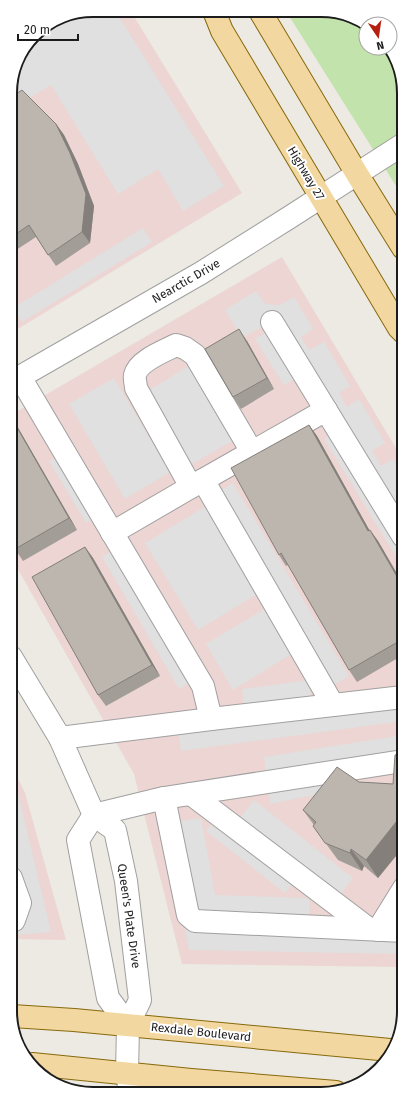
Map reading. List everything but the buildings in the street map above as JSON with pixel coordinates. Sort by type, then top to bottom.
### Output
[{"type":"main road","name":"Highway 27","points":[[216,17],[222,31],[397,326]]},
{"type":"main road","points":[[264,17],[397,238]]},
{"type":"main road","name":"Rexdale Boulevard","points":[[17,1016],[128,1025],[186,1032],[386,1050]]},
{"type":"main road","points":[[40,1066],[128,1083],[220,1087]]},
{"type":"street","name":"Nearctic Drive","points":[[17,378],[201,273],[397,148]]},
{"type":"street","points":[[272,322],[397,526]]},
{"type":"street","points":[[252,452],[195,355],[185,348],[176,345],[141,364],[135,375],[136,388],[333,705]]},
{"type":"street","points":[[17,382],[112,533],[203,686],[211,719]]},
{"type":"street","points":[[112,533],[326,410]]},
{"type":"street","points":[[17,667],[60,738],[94,815]]},
{"type":"street","points":[[60,738],[397,698]]},
{"type":"street","points":[[128,1025],[108,998],[78,840],[94,815],[164,798],[397,762]]},
{"type":"street","points":[[191,794],[373,929]]},
{"type":"street","points":[[164,798],[188,915],[195,921],[397,931]]},
{"type":"street","name":"Queen's Plate Drive","points":[[94,815],[115,830],[126,881],[140,1000],[128,1025],[128,1083]]},
{"type":"street","points":[[17,895],[20,904],[17,912]]},
{"type":"street","points":[[373,929],[397,897]]},
{"type":"shaded area","points":[[88,17],[119,17],[224,186],[183,211],[158,169],[118,194],[51,85],[17,106],[17,88],[20,73],[27,55],[39,39],[59,25],[78,18]]},
{"type":"shaded area","points":[[134,17],[242,193],[17,329],[17,88],[20,73],[27,55],[39,39],[59,25],[78,18]]},
{"type":"shaded area","points":[[143,228],[152,242],[22,322],[17,314],[17,306]]},
{"type":"shaded area","points":[[282,257],[397,450],[397,967],[182,964],[134,774],[17,568],[17,412]]},
{"type":"shaded area","points":[[256,291],[265,304],[280,305],[294,297],[313,329],[301,337],[309,350],[324,342],[350,386],[339,393],[347,407],[359,399],[385,443],[372,451],[381,466],[393,459],[397,465],[397,558],[324,439],[335,432],[302,375],[284,385],[255,339],[269,331],[265,325],[242,338],[225,310]]},
{"type":"shaded area","points":[[190,365],[234,440],[190,465],[145,393]]},
{"type":"shaded area","points":[[114,378],[170,472],[125,499],[69,404]]},
{"type":"shaded area","points":[[62,453],[99,516],[86,523],[49,461]]},
{"type":"shaded area","points":[[233,483],[349,676],[323,691],[298,650],[233,690],[206,644],[271,605],[262,591],[198,630],[145,543],[208,505],[205,500]]},
{"type":"shaded area","points":[[116,549],[193,681],[179,689],[102,557]]},
{"type":"shaded area","points":[[309,680],[311,699],[397,688],[397,722],[181,751],[176,717],[244,707],[242,689]]},
{"type":"shaded area","points":[[397,736],[397,766],[335,775],[333,791],[270,804],[264,757]]},
{"type":"shaded area","points":[[17,776],[25,793],[66,940],[17,939]]},
{"type":"shaded area","points":[[17,793],[19,797],[51,932],[17,935]]},
{"type":"shaded area","points":[[254,800],[353,878],[331,907],[296,879],[285,893],[206,831],[217,817],[232,829]]},
{"type":"shaded area","points":[[201,818],[215,895],[309,898],[309,921],[397,919],[397,954],[189,950],[164,824]]},
{"type":"green space","points":[[290,17],[336,18],[358,27],[358,56],[388,56],[396,78],[397,187]]}]
